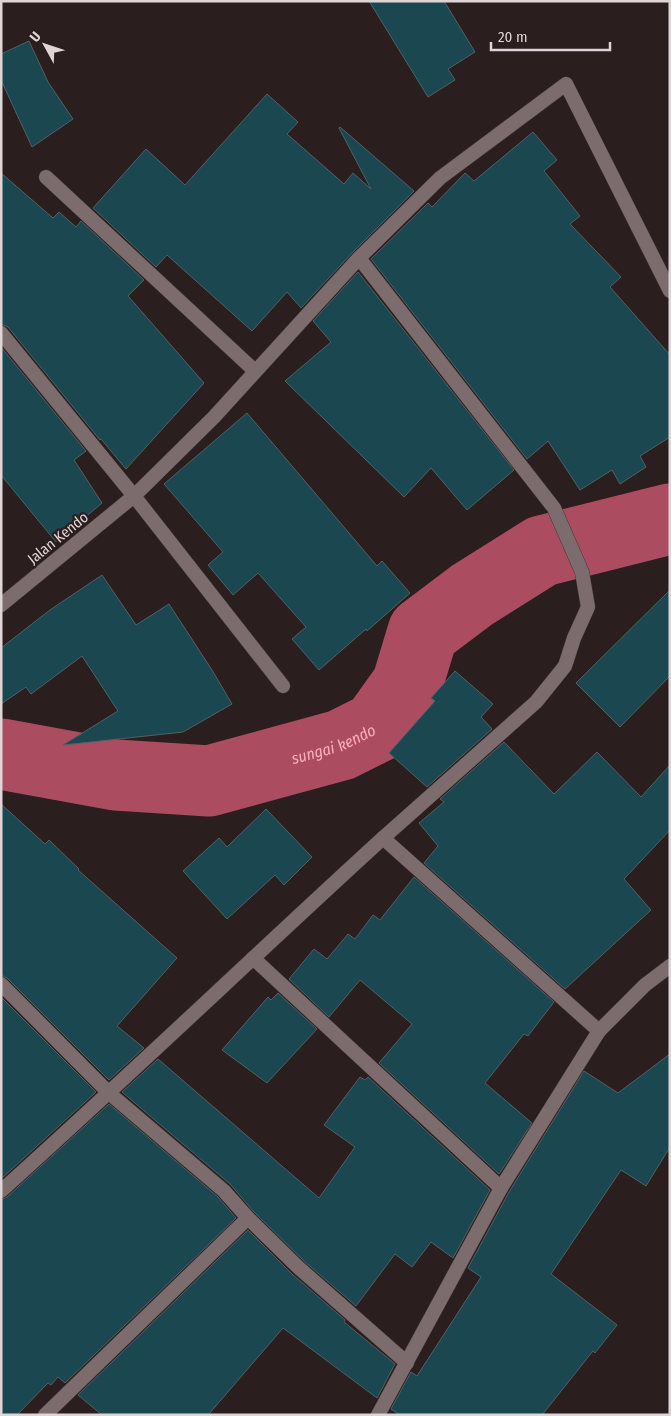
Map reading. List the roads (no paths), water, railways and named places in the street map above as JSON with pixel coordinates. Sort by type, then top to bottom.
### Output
[{"type":"street","name":"Jalan Kendo","points":[[1,605],[134,496],[214,418],[359,258],[440,178],[566,84],[670,291]]},
{"type":"street","points":[[46,178],[255,371]]},
{"type":"street","points":[[1,1191],[383,838],[536,702],[565,666],[588,607],[582,572],[554,508],[359,258]]},
{"type":"street","points":[[1,333],[134,496],[283,686]]},
{"type":"street","points":[[383,838],[599,1031]]},
{"type":"street","points":[[253,958],[501,1188]]},
{"type":"street","points":[[378,1415],[501,1188],[599,1031],[645,985],[670,966]]},
{"type":"street","points":[[1,984],[109,1093],[224,1191],[248,1218],[298,1267],[407,1363]]},
{"type":"street","points":[[45,1415],[248,1218]]},
{"type":"waterway","name":"sungai kendo","points":[[1,754],[116,775],[209,781],[341,745],[377,727],[407,685],[423,632],[472,595],[542,551],[670,519]]}]
